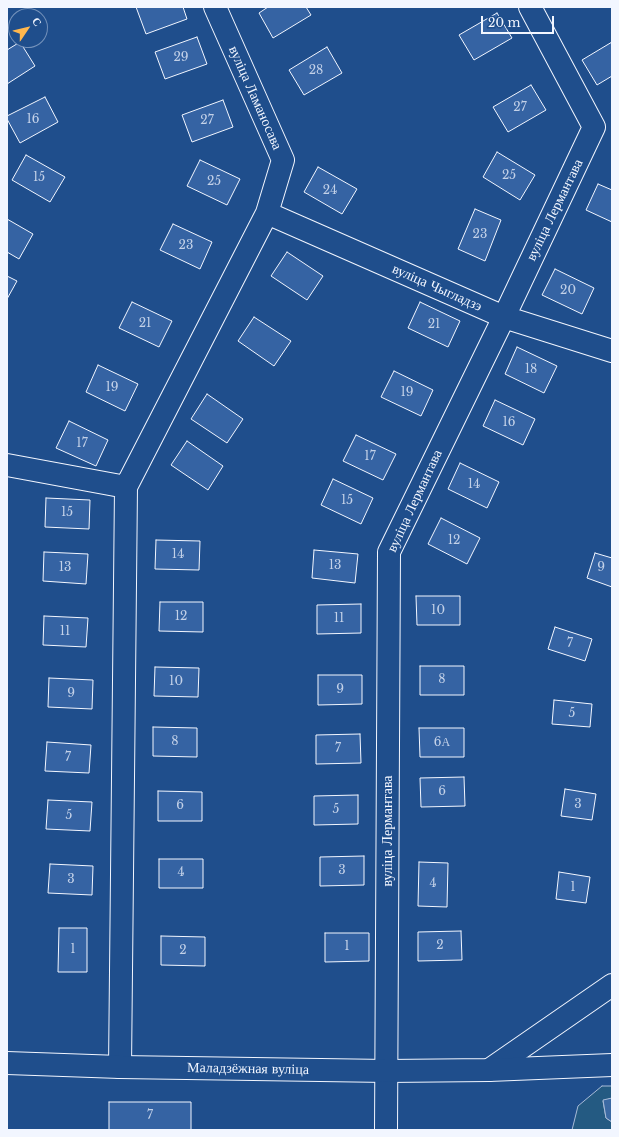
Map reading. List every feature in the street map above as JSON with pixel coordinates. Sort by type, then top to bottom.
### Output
[{"type":"street","name":"вуліца Ламаносава","points":[[126,488],[267,213],[283,160],[215,7]]},
{"type":"street","name":"вуліца Лермантава","points":[[386,1130],[389,552],[504,317],[594,127],[530,7]]},
{"type":"street","name":"вуліца Чыгладзэ","points":[[267,213],[504,317],[612,352]]},
{"type":"street","points":[[7,465],[126,488],[120,1067]]},
{"type":"street","points":[[489,1070],[612,986]]},
{"type":"street","name":"Маладзёжная вуліца","points":[[7,1063],[120,1067],[387,1071],[489,1070],[612,1065]]},
{"type":"shaded area","points":[[602,1086],[612,1086],[612,1098],[603,1101],[606,1118],[612,1122],[612,1130],[572,1130],[578,1106]]},
{"type":"shaded area","points":[[612,1098],[612,1122],[606,1118],[603,1100]]},
{"type":"building","points":[[136,7],[183,7],[187,19],[146,34]]},
{"type":"building","points":[[268,7],[306,7],[311,15],[273,38],[259,13]]},
{"type":"building","points":[[497,13],[512,38],[474,60],[459,35]]},
{"type":"building","points":[[197,37],[207,64],[165,79],[155,52]]},
{"type":"building","points":[[612,42],[612,76],[597,85],[582,60]]},
{"type":"building","points":[[327,47],[342,73],[304,95],[289,70]]},
{"type":"building","points":[[10,48],[24,48],[35,66],[7,84],[7,50]]},
{"type":"building","points":[[531,85],[546,110],[508,132],[493,107]]},
{"type":"building","points":[[45,97],[58,122],[20,143],[7,119],[7,116]]},
{"type":"building","points":[[223,100],[233,127],[192,142],[182,115]]},
{"type":"building","points":[[497,152],[535,175],[520,200],[483,177]]},
{"type":"building","points":[[26,155],[65,177],[50,202],[12,180]]},
{"type":"building","points":[[200,160],[240,179],[227,205],[187,186]]},
{"type":"building","points":[[318,167],[357,189],[342,214],[304,192]]},
{"type":"building","points":[[598,184],[612,190],[612,222],[586,210]]},
{"type":"building","points":[[475,209],[501,220],[485,261],[458,249]]},
{"type":"building","points":[[7,219],[33,234],[19,259],[7,252]]},
{"type":"building","points":[[173,224],[212,242],[200,269],[160,250]]},
{"type":"building","points":[[287,252],[323,276],[307,300],[271,276]]},
{"type":"building","points":[[555,269],[594,288],[582,314],[542,295]]},
{"type":"building","points":[[7,276],[17,281],[7,299]]},
{"type":"building","points":[[132,302],[172,321],[159,347],[119,328]]},
{"type":"building","points":[[420,302],[460,321],[448,347],[408,328]]},
{"type":"building","points":[[254,317],[291,341],[274,366],[238,341]]},
{"type":"building","points":[[517,347],[557,366],[544,393],[505,374]]},
{"type":"building","points":[[98,365],[138,384],[125,411],[86,392]]},
{"type":"building","points":[[394,371],[433,390],[421,416],[381,397]]},
{"type":"building","points":[[207,394],[243,419],[227,443],[191,419]]},
{"type":"building","points":[[495,400],[535,419],[523,445],[483,426]]},
{"type":"building","points":[[69,421],[108,440],[96,466],[56,448]]},
{"type":"building","points":[[356,435],[396,454],[383,480],[343,461]]},
{"type":"building","points":[[187,441],[223,466],[208,490],[171,465]]},
{"type":"building","points":[[460,463],[499,482],[487,508],[448,489]]},
{"type":"building","points":[[333,479],[373,498],[361,524],[321,505]]},
{"type":"building","points":[[46,498],[90,500],[89,529],[45,527]]},
{"type":"building","points":[[441,518],[480,538],[467,564],[428,544]]},
{"type":"building","points":[[156,540],[200,541],[199,570],[155,569]]},
{"type":"building","points":[[314,550],[358,554],[355,583],[312,578]]},
{"type":"building","points":[[44,552],[88,554],[86,584],[43,581]]},
{"type":"building","points":[[595,553],[612,558],[612,587],[587,578]]},
{"type":"building","points":[[416,596],[460,596],[460,625],[417,625]]},
{"type":"building","points":[[160,602],[203,602],[203,632],[159,631]]},
{"type":"building","points":[[361,604],[361,633],[317,634],[317,605]]},
{"type":"building","points":[[44,616],[88,618],[86,647],[43,645]]},
{"type":"building","points":[[555,627],[592,639],[585,661],[548,649]]},
{"type":"building","points":[[420,666],[464,666],[464,695],[420,695]]},
{"type":"building","points":[[155,667],[199,668],[198,697],[154,696]]},
{"type":"building","points":[[318,675],[362,675],[362,704],[318,705]]},
{"type":"building","points":[[49,678],[93,680],[92,709],[48,707]]},
{"type":"building","points":[[554,700],[592,704],[590,727],[552,724]]},
{"type":"building","points":[[153,727],[197,728],[197,757],[153,756]]},
{"type":"building","points":[[419,728],[464,728],[464,757],[420,757]]},
{"type":"building","points":[[360,734],[361,763],[316,764],[316,735]]},
{"type":"building","points":[[47,742],[91,745],[89,773],[45,771]]},
{"type":"building","points":[[464,777],[465,806],[421,807],[420,778]]},
{"type":"building","points":[[565,789],[596,794],[592,820],[561,816]]},
{"type":"building","points":[[158,791],[202,792],[202,821],[158,821]]},
{"type":"building","points":[[358,795],[358,824],[314,825],[314,796]]},
{"type":"building","points":[[48,800],[92,802],[90,831],[46,829]]},
{"type":"building","points":[[364,856],[364,885],[320,886],[320,857]]},
{"type":"building","points":[[159,859],[203,859],[203,888],[159,888]]},
{"type":"building","points":[[419,862],[448,863],[447,907],[418,906]]},
{"type":"building","points":[[50,864],[93,866],[92,895],[48,893]]},
{"type":"building","points":[[559,872],[590,877],[586,903],[556,899]]},
{"type":"building","points":[[59,928],[87,928],[87,972],[58,972]]},
{"type":"building","points":[[461,931],[462,960],[418,961],[418,932]]},
{"type":"building","points":[[325,933],[369,933],[369,961],[325,962]]},
{"type":"building","points":[[161,936],[205,937],[205,966],[161,965]]},
{"type":"building","points":[[109,1102],[191,1102],[191,1130],[109,1130]]}]
